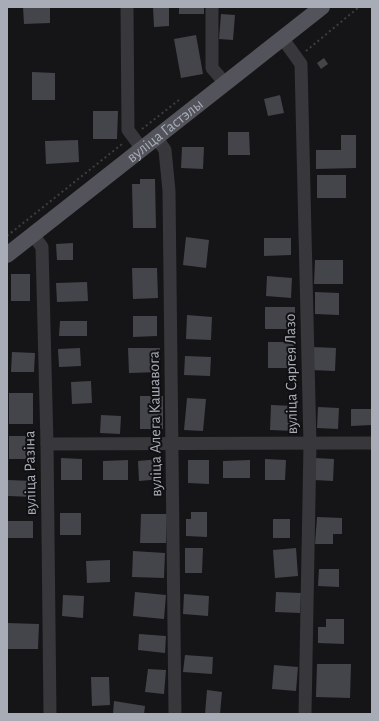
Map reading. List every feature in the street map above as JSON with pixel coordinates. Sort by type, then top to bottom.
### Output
[{"type":"main road","name":"вуліца Гастэлы","points":[[7,255],[322,7]]},
{"type":"street","points":[[127,7],[128,130],[142,149]]},
{"type":"street","points":[[212,7],[212,68],[225,83]]},
{"type":"street","name":"вуліца Сяргея Лазо","points":[[283,39],[301,64],[310,444],[305,714]]},
{"type":"street","name":"вуліца Алега Кашавога","points":[[156,137],[165,150],[169,191],[175,714]]},
{"type":"street","name":"вуліца Разіна","points":[[33,235],[42,247],[47,444],[50,714]]},
{"type":"street","points":[[47,444],[372,443]]},
{"type":"building","points":[[23,7],[50,7],[50,23],[24,24]]},
{"type":"building","points":[[153,7],[169,7],[169,26],[154,27]]},
{"type":"building","points":[[179,7],[204,7],[204,14],[179,14]]},
{"type":"building","points":[[221,14],[235,15],[233,40],[219,39]]},
{"type":"building","points":[[196,35],[203,74],[181,78],[174,39]]},
{"type":"building","points":[[324,58],[328,64],[321,69],[317,63]]},
{"type":"building","points":[[32,72],[55,73],[55,100],[32,100]]},
{"type":"building","points":[[280,95],[284,113],[268,116],[264,99]]},
{"type":"building","points":[[93,111],[118,111],[117,139],[93,139]]},
{"type":"building","points":[[228,132],[249,132],[250,155],[228,155]]},
{"type":"building","points":[[341,135],[356,135],[356,168],[316,169],[316,150],[341,150]]},
{"type":"building","points":[[78,140],[79,162],[46,164],[45,141]]},
{"type":"building","points":[[182,147],[204,147],[203,169],[181,168]]},
{"type":"building","points":[[317,175],[346,175],[346,198],[317,198]]},
{"type":"building","points":[[140,179],[155,179],[156,228],[133,228],[132,184],[140,184]]},
{"type":"building","points":[[186,237],[209,240],[206,268],[183,265]]},
{"type":"building","points":[[264,238],[291,238],[291,255],[264,256]]},
{"type":"building","points":[[73,243],[73,260],[57,260],[56,244]]},
{"type":"building","points":[[315,260],[343,260],[343,284],[314,284]]},
{"type":"building","points":[[132,268],[157,268],[158,298],[133,299]]},
{"type":"building","points":[[11,274],[30,274],[30,301],[11,301]]},
{"type":"building","points":[[267,276],[292,278],[291,298],[266,296]]},
{"type":"building","points":[[87,282],[88,301],[57,302],[56,283]]},
{"type":"building","points":[[315,292],[339,293],[339,315],[315,314]]},
{"type":"building","points":[[265,307],[295,307],[295,329],[265,329]]},
{"type":"building","points":[[187,315],[212,317],[211,340],[186,339]]},
{"type":"building","points":[[133,316],[157,316],[157,336],[133,337]]},
{"type":"building","points":[[60,321],[87,321],[87,336],[59,336]]},
{"type":"building","points":[[268,342],[295,342],[295,368],[268,368]]},
{"type":"building","points":[[312,347],[336,348],[335,371],[311,370]]},
{"type":"building","points":[[80,348],[81,366],[59,367],[58,349]]},
{"type":"building","points":[[128,348],[160,348],[160,372],[129,373]]},
{"type":"building","points":[[12,352],[35,353],[34,372],[11,372]]},
{"type":"building","points":[[185,356],[211,357],[210,376],[184,375]]},
{"type":"building","points":[[91,381],[92,403],[72,404],[71,382]]},
{"type":"building","points":[[9,393],[33,393],[33,424],[9,424]]},
{"type":"building","points":[[140,396],[163,396],[163,429],[140,429]]},
{"type":"building","points":[[187,398],[206,399],[203,431],[184,430]]},
{"type":"building","points":[[271,405],[295,406],[294,431],[270,430]]},
{"type":"building","points":[[318,407],[339,408],[338,429],[317,428]]},
{"type":"building","points":[[351,409],[372,409],[372,425],[351,426]]},
{"type":"building","points":[[101,415],[121,416],[120,434],[100,433]]},
{"type":"building","points":[[9,436],[35,436],[35,459],[9,459]]},
{"type":"building","points":[[61,458],[82,459],[82,480],[61,480]]},
{"type":"building","points":[[315,458],[334,459],[333,481],[314,480]]},
{"type":"building","points":[[160,459],[162,479],[139,481],[138,461]]},
{"type":"building","points":[[265,459],[286,460],[285,480],[265,480]]},
{"type":"building","points":[[128,460],[128,480],[103,480],[103,461]]},
{"type":"building","points":[[188,460],[209,460],[209,484],[188,483]]},
{"type":"building","points":[[250,460],[250,478],[223,478],[223,461]]},
{"type":"building","points":[[8,480],[33,481],[33,497],[8,496]]},
{"type":"building","points":[[191,512],[207,512],[207,537],[186,536],[186,519],[191,519]]},
{"type":"building","points":[[60,513],[81,513],[81,535],[60,535]]},
{"type":"building","points":[[141,514],[167,514],[166,543],[140,543]]},
{"type":"building","points":[[317,517],[342,518],[342,534],[333,534],[333,544],[315,544]]},
{"type":"building","points":[[273,519],[290,519],[290,538],[273,538]]},
{"type":"building","points":[[7,521],[33,521],[33,538],[7,538]]},
{"type":"building","points":[[185,548],[203,548],[202,573],[185,573]]},
{"type":"building","points":[[296,548],[298,576],[275,578],[273,550]]},
{"type":"building","points":[[133,551],[165,553],[164,578],[132,577]]},
{"type":"building","points":[[110,560],[110,582],[87,583],[86,561]]},
{"type":"building","points":[[319,569],[339,569],[339,587],[318,586]]},
{"type":"building","points":[[135,592],[166,595],[164,619],[133,616]]},
{"type":"building","points":[[276,592],[301,593],[300,613],[275,612]]},
{"type":"building","points":[[184,594],[209,596],[208,616],[183,614]]},
{"type":"building","points":[[63,595],[84,596],[83,618],[62,616]]},
{"type":"building","points":[[326,619],[344,619],[344,644],[318,643],[318,627],[326,627]]},
{"type":"building","points":[[7,623],[39,624],[38,649],[7,649]]},
{"type":"building","points":[[139,634],[166,636],[165,653],[138,650]]},
{"type":"building","points":[[185,655],[213,657],[212,674],[183,672]]},
{"type":"building","points":[[317,664],[351,664],[350,698],[316,697]]},
{"type":"building","points":[[274,665],[298,667],[296,691],[272,689]]},
{"type":"building","points":[[148,669],[166,670],[164,694],[145,692]]},
{"type":"building","points":[[91,677],[109,677],[110,705],[92,706]]},
{"type":"building","points":[[207,690],[222,692],[220,714],[205,714]]},
{"type":"building","points":[[114,701],[145,706],[144,714],[113,714]]}]
